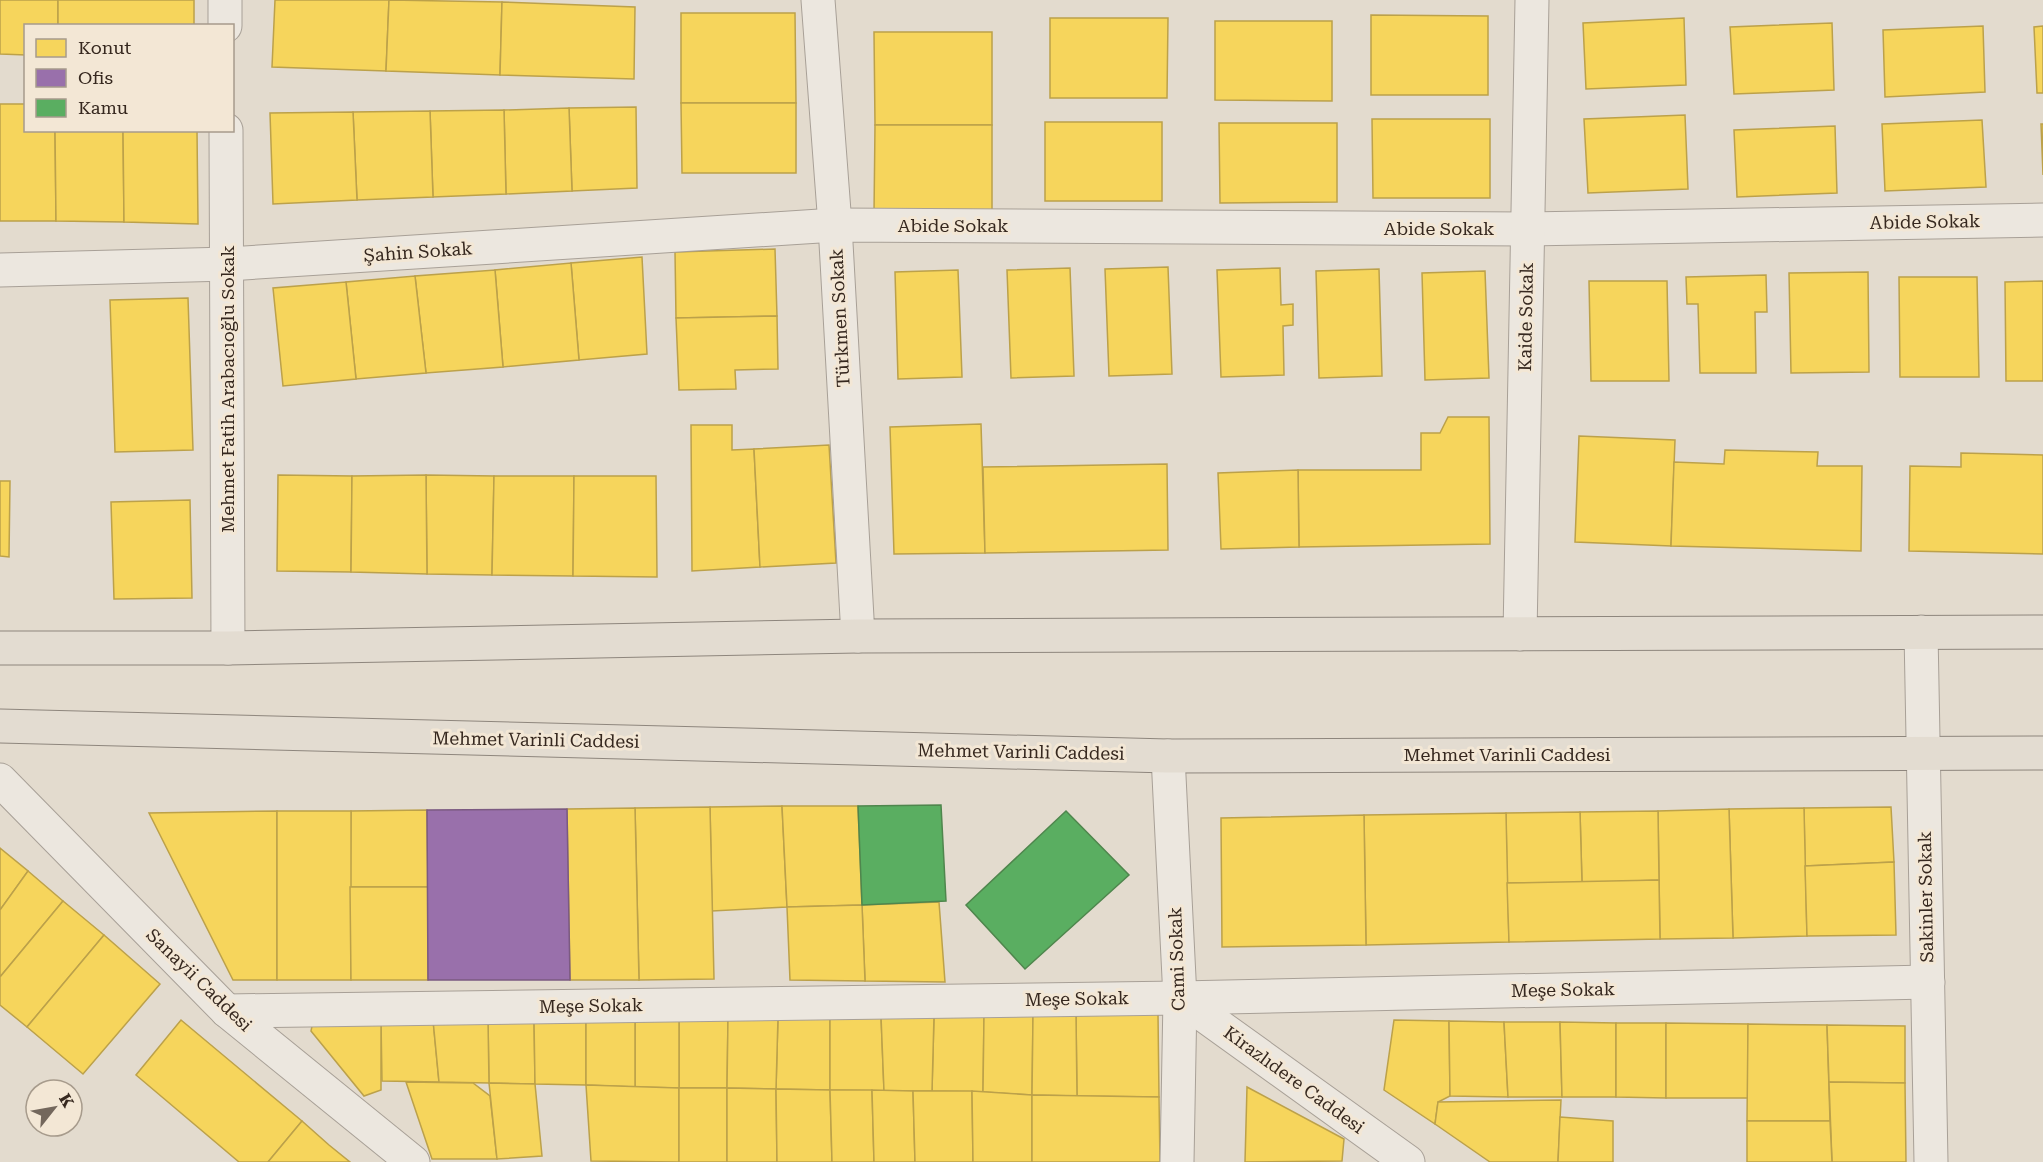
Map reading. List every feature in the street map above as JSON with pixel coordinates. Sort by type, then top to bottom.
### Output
[{"type":"main road","points":[[0,648],[228,648],[858,636],[2043,632]]},
{"type":"main road","name":"Mehmet Varinli Caddesi","points":[[0,726],[1168,756],[2043,753]]},
{"type":"street","points":[[225,0],[225,24]]},
{"type":"street","name":"Türkmen Sokak","points":[[818,0],[835,225],[858,636]]},
{"type":"street","name":"Kaide Sokak","points":[[1520,634],[1532,0]]},
{"type":"street","name":"Mehmet Fatih Arabacıoğlu Sokak","points":[[226,132],[228,648]]},
{"type":"street","name":"Abide Sokak","points":[[835,225],[1528,229],[2043,220]]},
{"type":"street","name":"Şahin Sokak","points":[[0,270],[228,264],[835,225]]},
{"type":"street","name":"Sakinler Sokak","points":[[1921,632],[1932,1162]]},
{"type":"street","name":"Cami Sokak","points":[[1168,756],[1180,998],[1177,1162]]},
{"type":"street","name":"Sanayii Caddesi","points":[[0,780],[227,1011],[413,1162]]},
{"type":"street","name":"Meşe Sokak","points":[[227,1011],[1180,998],[1928,982]]},
{"type":"street","name":"Kirazlıdere Caddesi","points":[[1180,998],[1408,1162]]},
{"type":"building: Konut","points":[[0,0],[58,0],[58,24],[24,24],[24,55],[0,54]]},
{"type":"building: Konut","points":[[58,0],[194,0],[194,24],[58,24]]},
{"type":"building: Konut","points":[[275,0],[389,0],[386,71],[272,67]]},
{"type":"building: Konut","points":[[389,0],[502,2],[500,75],[386,71]]},
{"type":"building: Konut","points":[[502,2],[635,7],[634,79],[500,75]]},
{"type":"building: Konut","points":[[681,13],[795,13],[796,103],[681,103]]},
{"type":"building: Konut","points":[[1371,15],[1488,16],[1488,95],[1371,95]]},
{"type":"building: Konut","points":[[1050,18],[1168,18],[1167,98],[1050,98]]},
{"type":"building: Konut","points":[[1684,18],[1686,85],[1586,89],[1583,23]]},
{"type":"building: Konut","points":[[1215,21],[1332,21],[1332,101],[1215,100]]},
{"type":"building: Konut","points":[[1832,23],[1834,90],[1734,94],[1730,27]]},
{"type":"building: Konut","points":[[1983,26],[1985,92],[1885,97],[1883,30]]},
{"type":"building: Konut","points":[[2043,26],[2043,93],[2037,93],[2034,27]]},
{"type":"building: Konut","points":[[874,32],[992,32],[992,125],[875,125]]},
{"type":"building: Konut","points":[[681,103],[796,103],[796,173],[682,173]]},
{"type":"building: Konut","points":[[0,104],[24,104],[24,132],[55,132],[56,221],[0,221]]},
{"type":"building: Konut","points":[[636,107],[637,188],[572,191],[569,108]]},
{"type":"building: Konut","points":[[569,108],[572,191],[506,194],[504,110]]},
{"type":"building: Konut","points":[[504,110],[506,194],[433,197],[430,111]]},
{"type":"building: Konut","points":[[430,111],[433,197],[357,200],[353,112]]},
{"type":"building: Konut","points":[[353,112],[357,200],[273,204],[270,113]]},
{"type":"building: Konut","points":[[1685,115],[1688,189],[1588,193],[1584,119]]},
{"type":"building: Konut","points":[[1372,119],[1490,119],[1490,198],[1373,198]]},
{"type":"building: Konut","points":[[1982,120],[1986,187],[1885,191],[1882,124]]},
{"type":"building: Konut","points":[[1045,122],[1162,122],[1162,201],[1045,201]]},
{"type":"building: Konut","points":[[1219,123],[1337,123],[1337,202],[1220,203]]},
{"type":"building: Konut","points":[[2041,124],[2043,124],[2043,175]]},
{"type":"building: Konut","points":[[875,125],[992,125],[992,214],[874,215]]},
{"type":"building: Konut","points":[[1835,126],[1837,193],[1737,197],[1734,130]]},
{"type":"building: Konut","points":[[55,132],[123,132],[124,222],[56,221]]},
{"type":"building: Konut","points":[[123,132],[197,132],[198,224],[124,222]]},
{"type":"building: Konut","points":[[775,249],[777,316],[676,318],[675,252]]},
{"type":"building: Konut","points":[[642,257],[647,354],[579,360],[571,263]]},
{"type":"building: Konut","points":[[571,263],[579,360],[503,367],[495,270]]},
{"type":"building: Konut","points":[[1168,267],[1172,374],[1109,376],[1105,269]]},
{"type":"building: Konut","points":[[1070,268],[1074,376],[1011,378],[1007,270]]},
{"type":"building: Konut","points":[[1280,268],[1281,305],[1293,304],[1293,325],[1283,326],[1284,375],[1221,377],[1217,270]]},
{"type":"building: Konut","points":[[1379,269],[1382,376],[1319,378],[1316,271]]},
{"type":"building: Konut","points":[[495,270],[503,367],[426,373],[415,276]]},
{"type":"building: Konut","points":[[958,270],[962,377],[898,379],[895,272]]},
{"type":"building: Konut","points":[[1485,271],[1489,378],[1425,380],[1422,273]]},
{"type":"building: Konut","points":[[1868,272],[1869,372],[1791,373],[1789,273]]},
{"type":"building: Konut","points":[[1766,275],[1767,312],[1755,312],[1756,373],[1700,373],[1698,304],[1687,304],[1686,277]]},
{"type":"building: Konut","points":[[415,276],[426,373],[356,379],[346,282]]},
{"type":"building: Konut","points":[[1899,277],[1977,277],[1979,377],[1900,377]]},
{"type":"building: Konut","points":[[1589,281],[1667,281],[1669,381],[1591,381]]},
{"type":"building: Konut","points":[[2043,281],[2043,381],[2006,381],[2005,282]]},
{"type":"building: Konut","points":[[346,282],[356,379],[283,386],[273,288]]},
{"type":"building: Konut","points":[[188,298],[193,450],[115,452],[110,300]]},
{"type":"building: Konut","points":[[777,316],[778,369],[735,370],[736,389],[679,390],[676,318]]},
{"type":"building: Konut","points":[[1448,417],[1489,417],[1490,544],[1299,547],[1298,470],[1421,470],[1421,433],[1440,433]]},
{"type":"building: Konut","points":[[981,424],[985,553],[894,554],[890,427]]},
{"type":"building: Konut","points":[[691,425],[732,425],[732,450],[754,449],[760,567],[692,571]]},
{"type":"building: Konut","points":[[1579,436],[1675,440],[1671,546],[1575,542]]},
{"type":"building: Konut","points":[[829,445],[836,563],[760,567],[754,449]]},
{"type":"building: Konut","points":[[1725,450],[1818,452],[1817,466],[1862,466],[1861,551],[1671,546],[1674,462],[1724,464]]},
{"type":"building: Konut","points":[[1961,453],[2043,455],[2043,554],[1909,551],[1910,466],[1961,467]]},
{"type":"building: Konut","points":[[1167,464],[1168,550],[985,553],[983,467]]},
{"type":"building: Konut","points":[[1298,470],[1299,547],[1221,549],[1218,473]]},
{"type":"building: Konut","points":[[278,475],[352,476],[351,572],[277,571]]},
{"type":"building: Konut","points":[[426,475],[494,476],[492,575],[427,574]]},
{"type":"building: Konut","points":[[426,475],[427,574],[351,572],[352,476]]},
{"type":"building: Konut","points":[[494,476],[574,476],[573,576],[492,575]]},
{"type":"building: Konut","points":[[574,476],[656,476],[657,577],[573,576]]},
{"type":"building: Konut","points":[[0,481],[10,481],[9,557],[0,556]]},
{"type":"building: Konut","points":[[190,500],[192,598],[114,599],[111,502]]},
{"type":"building: Konut","points":[[782,806],[787,907],[712,911],[710,807]]},
{"type":"building: Konut","points":[[782,806],[858,806],[862,905],[787,907]]},
{"type":"building: Konut","points":[[710,807],[714,979],[639,980],[635,808]]},
{"type":"building: Konut","points":[[1891,807],[1894,862],[1805,866],[1804,808]]},
{"type":"building: Konut","points":[[635,808],[639,980],[570,980],[567,809]]},
{"type":"building: Konut","points":[[1804,808],[1807,936],[1733,938],[1729,809]]},
{"type":"building: Konut","points":[[1729,809],[1733,938],[1660,939],[1658,811]]},
{"type":"building: Konut","points":[[427,810],[428,887],[350,887],[351,811]]},
{"type":"building: Konut","points":[[277,811],[277,980],[233,980],[149,813]]},
{"type":"building: Konut","points":[[277,811],[351,811],[351,980],[277,980]]},
{"type":"building: Konut","points":[[1658,811],[1659,880],[1582,883],[1580,812]]},
{"type":"building: Konut","points":[[1580,812],[1582,883],[1507,883],[1506,813]]},
{"type":"building: Konut","points":[[1506,813],[1509,942],[1366,945],[1364,815]]},
{"type":"building: Konut","points":[[1364,815],[1366,945],[1222,947],[1221,818]]},
{"type":"building: Konut","points":[[0,848],[28,871],[0,910]]},
{"type":"building: Konut","points":[[1894,862],[1896,935],[1807,936],[1805,866]]},
{"type":"building: Konut","points":[[28,871],[63,901],[0,977],[0,910]]},
{"type":"building: Konut","points":[[1659,880],[1660,939],[1509,942],[1507,883]]},
{"type":"building: Konut","points":[[350,887],[428,887],[428,980],[351,980]]},
{"type":"building: Konut","points":[[63,901],[104,935],[27,1027],[0,1005],[0,977]]},
{"type":"building: Konut","points":[[939,902],[945,982],[865,981],[862,905]]},
{"type":"building: Konut","points":[[862,905],[865,981],[790,980],[787,907]]},
{"type":"building: Konut","points":[[104,935],[160,984],[83,1074],[27,1027]]},
{"type":"building: Konut","points":[[1158,1014],[1159,1097],[1077,1096],[1076,1015]]},
{"type":"building: Konut","points":[[984,1015],[983,1092],[932,1091],[934,1016]]},
{"type":"building: Konut","points":[[984,1015],[1033,1015],[1032,1095],[983,1092]]},
{"type":"building: Konut","points":[[1033,1015],[1076,1015],[1077,1096],[1032,1095]]},
{"type":"building: Konut","points":[[830,1016],[830,1090],[776,1089],[778,1017]]},
{"type":"building: Konut","points":[[830,1016],[881,1016],[884,1091],[830,1090]]},
{"type":"building: Konut","points":[[881,1016],[934,1016],[932,1091],[884,1091]]},
{"type":"building: Konut","points":[[728,1017],[727,1088],[679,1088],[679,1018]]},
{"type":"building: Konut","points":[[728,1017],[778,1017],[776,1089],[727,1088]]},
{"type":"building: Konut","points":[[679,1018],[679,1088],[635,1087],[635,1019]]},
{"type":"building: Konut","points":[[534,1019],[535,1084],[489,1083],[488,1020]]},
{"type":"building: Konut","points":[[534,1019],[586,1019],[586,1085],[535,1084]]},
{"type":"building: Konut","points":[[586,1019],[635,1019],[635,1087],[586,1085]]},
{"type":"building: Konut","points":[[181,1020],[302,1121],[268,1162],[239,1162],[136,1075]]},
{"type":"building: Konut","points":[[433,1020],[439,1082],[382,1081],[381,1021]]},
{"type":"building: Konut","points":[[433,1020],[488,1020],[489,1083],[439,1082]]},
{"type":"building: Konut","points":[[1394,1020],[1449,1021],[1450,1096],[1438,1102],[1435,1124],[1384,1090]]},
{"type":"building: Konut","points":[[313,1021],[381,1021],[381,1090],[364,1096],[311,1031]]},
{"type":"building: Konut","points":[[1449,1021],[1504,1022],[1508,1097],[1450,1096]]},
{"type":"building: Konut","points":[[1504,1022],[1560,1022],[1562,1097],[1508,1097]]},
{"type":"building: Konut","points":[[1560,1022],[1616,1023],[1616,1097],[1562,1097]]},
{"type":"building: Konut","points":[[1616,1023],[1666,1023],[1666,1098],[1616,1097]]},
{"type":"building: Konut","points":[[1666,1023],[1748,1024],[1748,1098],[1666,1098]]},
{"type":"building: Konut","points":[[1748,1024],[1827,1025],[1830,1121],[1747,1121]]},
{"type":"building: Konut","points":[[1827,1025],[1905,1026],[1905,1083],[1829,1082]]},
{"type":"building: Konut","points":[[406,1082],[473,1083],[490,1096],[497,1159],[432,1159]]},
{"type":"building: Konut","points":[[1829,1082],[1905,1083],[1906,1162],[1832,1162]]},
{"type":"building: Konut","points":[[489,1083],[535,1084],[542,1156],[497,1159]]},
{"type":"building: Konut","points":[[586,1085],[679,1088],[679,1162],[591,1161]]},
{"type":"building: Konut","points":[[1247,1087],[1344,1139],[1342,1161],[1245,1162]]},
{"type":"building: Konut","points":[[679,1088],[727,1088],[727,1162],[679,1162]]},
{"type":"building: Konut","points":[[727,1088],[776,1089],[777,1162],[727,1162]]},
{"type":"building: Konut","points":[[776,1089],[830,1090],[832,1162],[777,1162]]},
{"type":"building: Konut","points":[[830,1090],[872,1090],[874,1162],[832,1162]]},
{"type":"building: Konut","points":[[872,1090],[913,1091],[915,1162],[874,1162]]},
{"type":"building: Konut","points":[[913,1091],[972,1091],[973,1162],[915,1162]]},
{"type":"building: Konut","points":[[972,1091],[1032,1095],[1032,1162],[973,1162]]},
{"type":"building: Konut","points":[[1032,1095],[1159,1097],[1160,1162],[1032,1162]]},
{"type":"building: Konut","points":[[1561,1100],[1558,1162],[1490,1162],[1435,1124],[1438,1102]]},
{"type":"building: Konut","points":[[1560,1117],[1613,1121],[1613,1162],[1558,1162]]},
{"type":"building: Konut","points":[[302,1121],[329,1145],[350,1162],[268,1162]]},
{"type":"building: Konut","points":[[1747,1121],[1830,1121],[1832,1162],[1747,1162]]},
{"type":"building: Ofis","points":[[567,809],[570,980],[428,980],[427,810]]},
{"type":"building: Kamu","points":[[941,805],[946,901],[862,905],[858,806]]},
{"type":"building: Kamu","points":[[1066,811],[1129,875],[1025,969],[966,905]]}]
